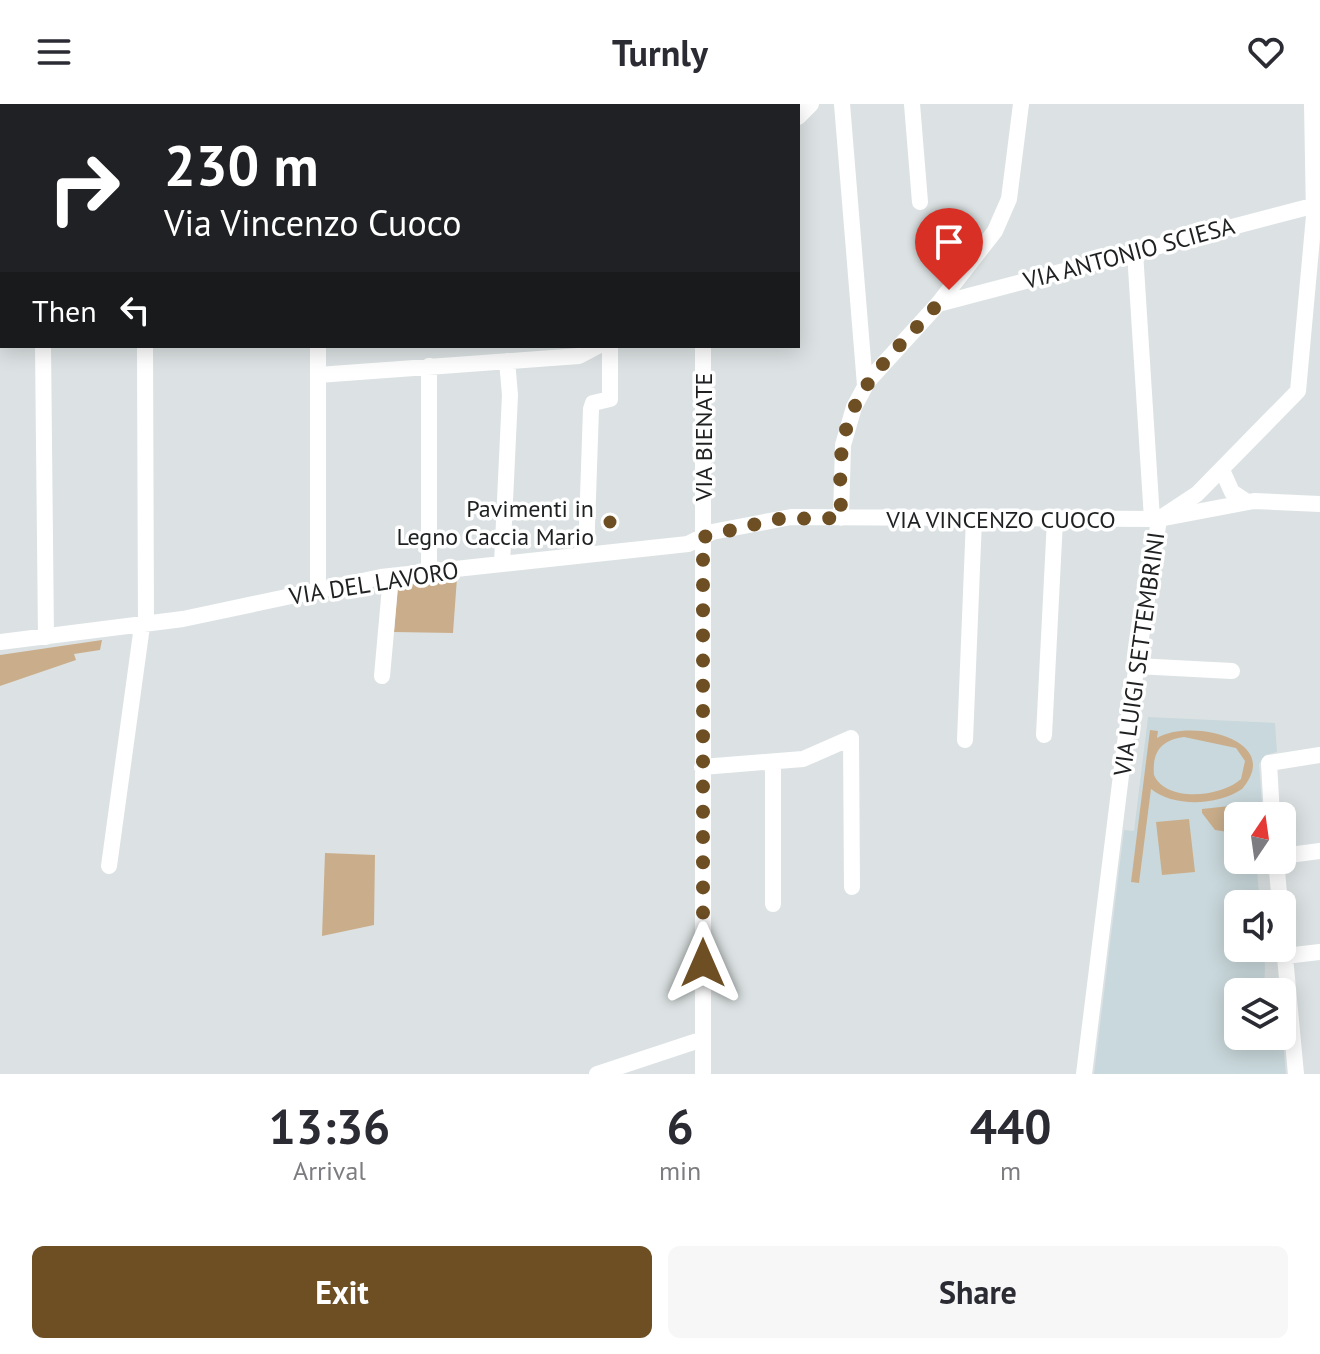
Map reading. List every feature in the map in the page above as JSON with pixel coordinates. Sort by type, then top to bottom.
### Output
[{"type":"street","points":[[842,104],[865,385]]},
{"type":"street","points":[[912,104],[920,202]]},
{"type":"street","points":[[841,518],[844,439],[865,385],[986,245],[1007,208],[1021,104]]},
{"type":"street","name":"VIA LUIGI SETTEMBRINI","points":[[1084,1074],[1155,519],[1197,494],[1298,391],[1317,204],[1312,104]]},
{"type":"street","name":"VIA ANTONIO SCIESA","points":[[938,304],[1317,204]]},
{"type":"street","points":[[1135,252],[1155,519]]},
{"type":"street","points":[[43,348],[46,637]]},
{"type":"street","points":[[109,866],[144,625],[145,348]]},
{"type":"street","points":[[318,348],[318,590]]},
{"type":"street","points":[[318,375],[429,366],[465,354],[507,361],[579,356],[591,348]]},
{"type":"street","points":[[586,555],[591,409],[593,403],[610,399],[610,348]]},
{"type":"street","name":"VIA BIENATE","points":[[703,348],[703,1074]]},
{"type":"street","points":[[502,564],[510,395],[507,361]]},
{"type":"street","points":[[429,366],[429,571]]},
{"type":"street","points":[[1222,470],[1232,492],[1247,502]]},
{"type":"street","name":"VIA VINCENZO CUOCO","points":[[703,537],[777,519],[1155,519],[1247,502],[1320,504]]},
{"type":"street","points":[[965,740],[974,519]]},
{"type":"street","points":[[1044,735],[1055,520]]},
{"type":"street","name":"VIA DEL LAVORO","points":[[0,642],[144,625],[391,576],[688,544],[703,537]]},
{"type":"street","points":[[382,676],[391,576]]},
{"type":"street","points":[[1136,666],[1232,671]]},
{"type":"street","points":[[702,767],[808,758],[851,738],[852,887]]},
{"type":"street","points":[[1271,802],[1269,763],[1320,755]]},
{"type":"street","points":[[773,763],[773,904]]},
{"type":"street","points":[[1296,854],[1320,851]]},
{"type":"street","points":[[1296,955],[1320,952]]},
{"type":"street","points":[[1286,962],[1296,1074]]},
{"type":"street","points":[[597,1074],[703,1039]]},
{"type":"shaded area","points":[[457,578],[453,633],[394,632],[398,584]]},
{"type":"shaded area","points":[[102,640],[100,650],[74,654],[76,660],[0,686],[0,655]]},
{"type":"shaded area","points":[[1148,717],[1275,723],[1277,752],[1265,755],[1259,764],[1262,802],[1224,802],[1224,874],[1257,874],[1259,890],[1224,890],[1224,962],[1265,962],[1265,967],[1265,978],[1224,978],[1224,1050],[1284,1050],[1286,1074],[1094,1074],[1124,830],[1134,831]]},
{"type":"shaded area","points":[[1150,730],[1158,731],[1157,738],[1172,732],[1210,732],[1228,737],[1243,746],[1252,757],[1252,772],[1242,789],[1232,795],[1195,802],[1171,799],[1151,789],[1139,883],[1131,882]],"holes":[[[1184,737],[1236,748],[1245,761],[1241,779],[1221,790],[1182,793],[1160,784],[1154,775],[1157,754],[1169,741]]]},
{"type":"shaded area","points":[[1224,807],[1224,831],[1215,830],[1202,809]]},
{"type":"shaded area","points":[[1189,819],[1195,872],[1162,875],[1156,822]]},
{"type":"shaded area","points":[[325,853],[375,855],[374,925],[322,936]]},
{"type":"place","name":"Pavimenti in Legno Caccia Mario","points":[[610,522]]},
{"type":"route","points":[[703,963],[703,537],[722,530],[791,517],[841,518],[843,445],[857,400],[868,381],[949,290]]}]
